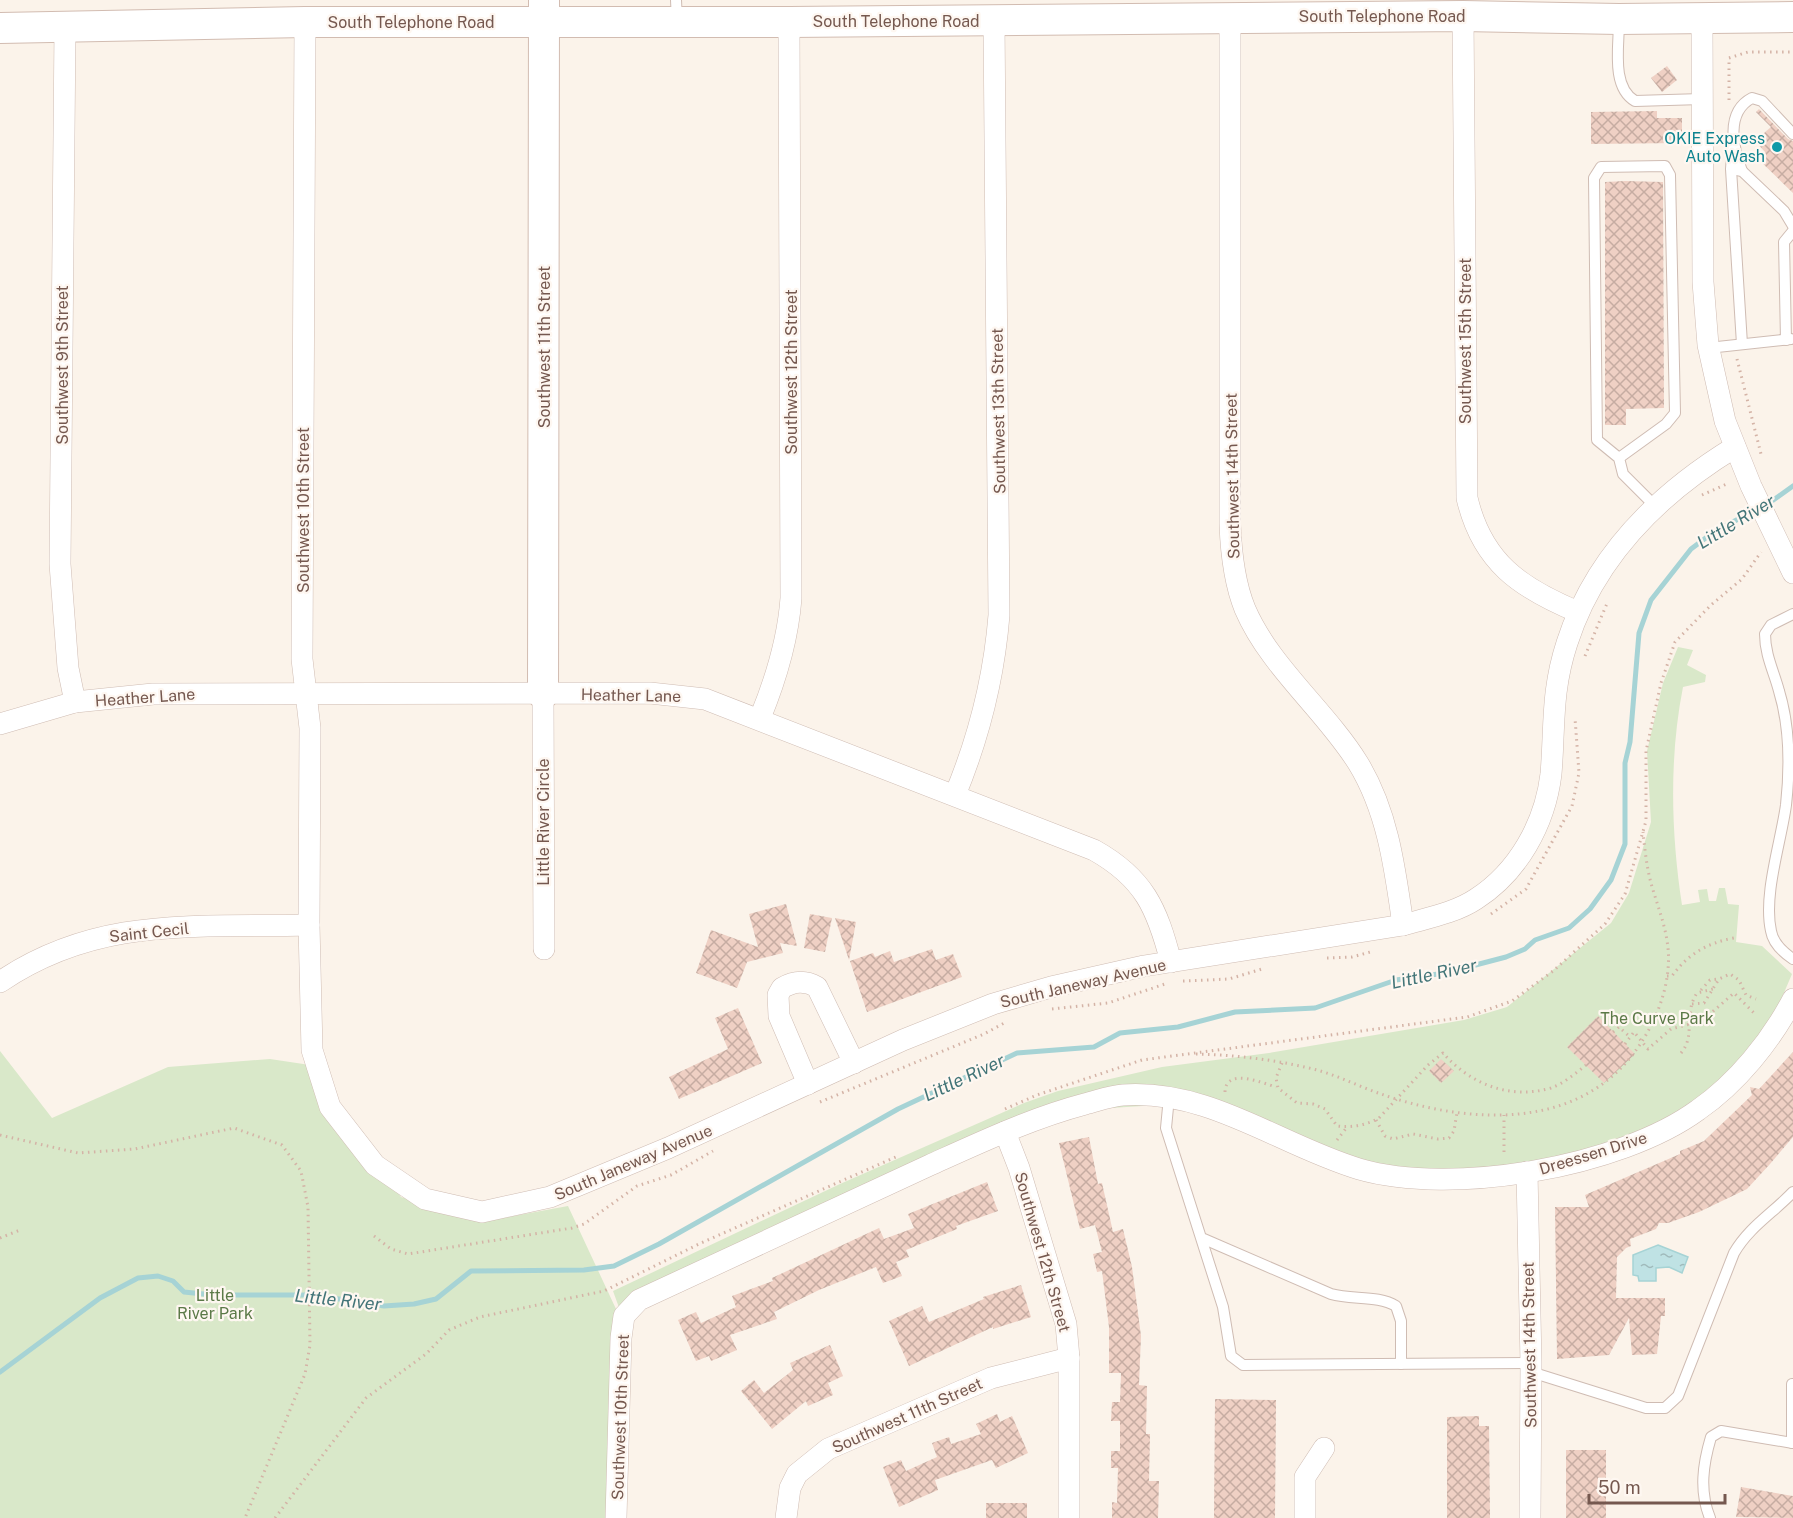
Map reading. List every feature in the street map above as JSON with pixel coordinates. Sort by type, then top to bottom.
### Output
[{"type":"main road","name":"South Telephone Road","points":[[0,28],[305,22],[544,10],[677,11],[789,22],[1472,13],[1619,19],[1793,17]]},
{"type":"main road","name":"Southwest 11th Street","points":[[543,694],[544,10]]},
{"type":"street","name":"Southwest 15th Street","points":[[1472,13],[1467,498],[1480,537],[1515,579],[1578,612]]},
{"type":"street","name":"Southwest 14th Street","points":[[1230,17],[1230,524],[1235,574],[1245,609],[1263,639],[1359,764],[1372,791],[1391,849],[1403,925]]},
{"type":"street","points":[[1702,18],[1703,282],[1708,348],[1725,421],[1751,486],[1793,573]]},
{"type":"street","name":"Southwest 13th Street","points":[[955,795],[981,726],[992,680],[999,615],[994,20]]},
{"type":"street","name":"Southwest 10th Street","points":[[305,22],[302,659],[310,728],[310,997]]},
{"type":"street","name":"Southwest 12th Street","points":[[760,718],[774,684],[783,651],[791,598],[789,22]]},
{"type":"street","name":"Southwest 9th Street","points":[[64,28],[60,564],[67,657],[75,702]]},
{"type":"street","name":"South Janeway Avenue","points":[[310,997],[312,1050],[330,1107],[375,1165],[425,1199],[482,1212],[550,1197],[903,1040],[993,1004],[1051,987],[1171,962],[1403,925],[1434,916],[1475,900],[1508,872],[1535,832],[1551,774],[1552,724],[1558,677],[1578,612],[1620,543],[1655,506],[1702,467],[1735,447]]},
{"type":"street","name":"Heather Lane","points":[[0,724],[75,702],[153,694],[690,696],[725,705],[760,718],[1094,850],[1116,862],[1132,875],[1157,913],[1171,962]]},
{"type":"street","name":"Little River Circle","points":[[543,694],[544,950]]},
{"type":"street","name":"Saint Cecil","points":[[0,982],[47,955],[113,933],[164,927],[309,925]]},
{"type":"street","points":[[808,1084],[777,1006],[782,988],[790,983],[810,982],[817,987],[854,1063]]},
{"type":"street","name":"Dreessen Drive","points":[[1169,1097],[1210,1106],[1322,1157],[1364,1170],[1399,1177],[1473,1179],[1527,1172],[1616,1149],[1670,1128],[1700,1110],[1750,1064],[1793,999]]},
{"type":"street","points":[[1005,1132],[1068,1109],[1120,1095],[1169,1097]]},
{"type":"street","name":"Southwest 10th Street","points":[[616,1518],[624,1317],[639,1300],[1005,1132]]},
{"type":"street","name":"Southwest 12th Street","points":[[1005,1132],[1019,1168],[1061,1303],[1069,1358],[1069,1518]]},
{"type":"street","name":"Southwest 14th Street","points":[[1527,1172],[1531,1367],[1530,1518]]},
{"type":"street","name":"Southwest 11th Street","points":[[786,1518],[789,1488],[797,1474],[828,1449],[991,1378],[1069,1358]]},
{"type":"street","points":[[1305,1518],[1305,1476],[1324,1448]]},
{"type":"lane","points":[[1619,19],[1620,84],[1628,97],[1635,101],[1702,99]]},
{"type":"lane","points":[[1742,344],[1737,170],[1733,141],[1736,114],[1742,103],[1752,98],[1762,101],[1793,134]]},
{"type":"lane","points":[[1619,458],[1666,424],[1675,412],[1670,176],[1665,166],[1600,166],[1594,178],[1597,440],[1619,458],[1623,474],[1655,506]]},
{"type":"lane","points":[[1708,348],[1790,339],[1784,242],[1793,229],[1784,211],[1737,170]]},
{"type":"lane","points":[[1793,614],[1771,625],[1765,634],[1765,646],[1780,693],[1789,751],[1786,804],[1771,897],[1771,932],[1776,944],[1793,959]]},
{"type":"lane","points":[[1169,1097],[1166,1128],[1204,1239],[1223,1306],[1231,1356],[1243,1365],[1401,1364],[1531,1367],[1646,1408],[1665,1408],[1678,1396],[1739,1244],[1745,1234],[1777,1209],[1793,1192]]},
{"type":"lane","points":[[1204,1239],[1331,1294],[1350,1299],[1385,1299],[1396,1306],[1401,1321],[1401,1364]]},
{"type":"lane","points":[[1710,1518],[1704,1502],[1704,1461],[1711,1437],[1721,1431],[1793,1443],[1792,1384]]},
{"type":"path","points":[[1004,1109],[1037,1095],[1142,1060],[1467,1017],[1512,1001],[1553,971],[1605,924],[1624,894],[1646,820],[1646,751],[1661,683],[1676,642],[1711,605],[1742,579],[1774,533]]},
{"type":"path","points":[[1187,1054],[1226,1055],[1282,1063],[1319,1071],[1434,1110],[1457,1112],[1534,1114],[1563,1105],[1604,1085],[1638,1051],[1660,1003],[1667,976],[1666,938],[1662,914],[1649,872],[1643,830]]},
{"type":"path","points":[[1667,976],[1671,976],[1681,964],[1714,941],[1734,938]]},
{"type":"path","points":[[1681,1053],[1690,1037],[1688,1024],[1692,1004],[1710,980],[1730,974],[1736,976],[1746,995],[1756,999]]},
{"type":"path","points":[[1692,1004],[1704,1003],[1719,979]]},
{"type":"path","points":[[1700,992],[1713,989]]},
{"type":"path","points":[[1624,1044],[1634,1032],[1648,1049],[1671,1029],[1702,1021],[1734,993],[1756,1015]]},
{"type":"path","points":[[1613,1032],[1619,1027],[1629,1036]]},
{"type":"path","points":[[1225,1094],[1226,1085],[1232,1079],[1240,1078],[1278,1088],[1297,1103],[1318,1105],[1325,1109],[1337,1126],[1347,1127],[1376,1120],[1443,1053],[1455,1066],[1480,1083],[1504,1091],[1530,1092],[1553,1088],[1586,1065]]},
{"type":"path","points":[[1278,1088],[1276,1078],[1282,1063]]},
{"type":"path","points":[[1376,1120],[1385,1136],[1393,1139],[1413,1134],[1438,1139],[1449,1138],[1454,1131],[1457,1112]]},
{"type":"path","points":[[1504,1114],[1504,1152]]},
{"type":"path","points":[[1335,1144],[1347,1127]]},
{"type":"path","points":[[0,1135],[78,1153],[135,1149],[234,1128],[282,1144],[301,1171],[308,1207],[310,1345],[305,1374],[245,1518]]},
{"type":"path","points":[[275,1518],[366,1398],[426,1354],[449,1330],[480,1317],[604,1291],[701,1243],[907,1152]]},
{"type":"path","points":[[0,1238],[20,1230]]},
{"type":"green space","name":"The Curve Park","points":[[1678,647],[1693,650],[1687,665],[1706,675],[1705,682],[1683,687],[1675,741],[1674,823],[1682,905],[1700,902],[1698,890],[1707,889],[1709,901],[1716,901],[1719,888],[1725,888],[1728,904],[1739,905],[1736,942],[1762,946],[1792,974],[1750,1072],[1598,1160],[1399,1177],[1227,1118],[1158,1105],[1095,1109],[1041,1119],[621,1313],[613,1291],[840,1184],[1024,1103],[1058,1091],[1162,1067],[1269,1053],[1464,1020],[1507,1007],[1611,923],[1629,893],[1651,822],[1647,751],[1663,683]]},
{"type":"green space","name":"Little River Park","points":[[0,1051],[52,1118],[168,1067],[270,1059],[310,1065],[401,1197],[481,1222],[568,1206],[616,1309],[608,1518],[0,1518]]},
{"type":"water","points":[[1658,1245],[1688,1257],[1682,1273],[1669,1267],[1656,1268],[1656,1281],[1639,1281],[1638,1276],[1633,1275],[1633,1255]]},
{"type":"building","points":[[1667,66],[1677,80],[1662,92],[1651,78]]},
{"type":"building","name":"OKIE Express Auto Wash","points":[[1759,109],[1788,139],[1793,141],[1793,193],[1758,159],[1765,152],[1755,141],[1771,127],[1756,112]]},
{"type":"building","points":[[1657,111],[1657,118],[1682,118],[1682,143],[1591,144],[1591,112]]},
{"type":"building","points":[[1605,182],[1663,182],[1664,408],[1626,409],[1626,425],[1605,425]]},
{"type":"building","points":[[786,904],[797,946],[780,943],[783,953],[747,962],[737,988],[696,973],[711,930],[758,947],[749,914]]},
{"type":"building","points":[[810,914],[832,918],[825,952],[804,948]]},
{"type":"building","points":[[835,918],[856,922],[849,960]]},
{"type":"building","points":[[932,949],[936,960],[953,954],[962,977],[867,1012],[850,961],[873,953],[875,957],[890,951],[894,962]]},
{"type":"building","points":[[738,1008],[762,1063],[679,1099],[669,1077],[728,1049],[715,1018]]},
{"type":"building","points":[[1598,1016],[1635,1054],[1604,1083],[1567,1047]]},
{"type":"building","points":[[1793,1052],[1793,1137],[1770,1164],[1747,1189],[1699,1212],[1668,1223],[1659,1223],[1656,1229],[1630,1239],[1631,1246],[1617,1257],[1616,1298],[1665,1298],[1665,1316],[1661,1316],[1657,1354],[1632,1355],[1629,1318],[1609,1355],[1557,1359],[1555,1207],[1589,1207],[1585,1195],[1680,1154],[1680,1151],[1704,1141],[1752,1095],[1750,1087],[1759,1089]]},
{"type":"building","points":[[1441,1059],[1454,1071],[1441,1083],[1429,1071]]},
{"type":"building","points":[[1089,1137],[1098,1184],[1102,1183],[1113,1232],[1123,1229],[1132,1267],[1141,1336],[1139,1385],[1147,1386],[1146,1434],[1150,1434],[1149,1481],[1159,1481],[1158,1518],[1112,1518],[1112,1502],[1117,1503],[1118,1468],[1111,1468],[1111,1451],[1120,1451],[1120,1421],[1111,1421],[1112,1402],[1120,1402],[1121,1373],[1109,1373],[1109,1327],[1102,1271],[1097,1272],[1093,1254],[1102,1252],[1095,1225],[1080,1229],[1059,1143]]},
{"type":"building","points":[[987,1182],[998,1211],[956,1226],[957,1229],[906,1250],[909,1257],[896,1262],[902,1276],[883,1283],[876,1267],[819,1290],[774,1312],[777,1319],[730,1335],[737,1350],[711,1361],[709,1356],[696,1361],[678,1320],[696,1312],[701,1323],[736,1307],[732,1296],[773,1281],[772,1278],[879,1228],[884,1239],[914,1228],[908,1214]]},
{"type":"building","points":[[1021,1285],[1031,1317],[993,1329],[993,1327],[909,1366],[889,1321],[922,1306],[929,1322],[984,1299],[983,1297]]},
{"type":"building","points":[[830,1345],[843,1376],[828,1383],[833,1395],[808,1406],[806,1401],[772,1429],[741,1391],[754,1380],[764,1393],[793,1370],[790,1363]]},
{"type":"building","points":[[1215,1399],[1276,1400],[1275,1518],[1214,1518]]},
{"type":"building","points":[[997,1414],[1000,1422],[1012,1416],[1028,1453],[996,1468],[992,1460],[935,1480],[938,1490],[899,1507],[883,1467],[901,1460],[906,1471],[937,1457],[932,1443],[949,1437],[951,1444],[981,1434],[976,1424]]},
{"type":"building","points":[[1479,1416],[1479,1426],[1489,1426],[1490,1518],[1447,1518],[1447,1417]]},
{"type":"building","points":[[1566,1450],[1606,1450],[1606,1518],[1566,1518]]},
{"type":"building","points":[[1741,1487],[1793,1496],[1793,1518],[1736,1517]]},
{"type":"building","points":[[986,1503],[1027,1503],[1027,1518],[986,1518]]},
{"type":"waterway","name":"Little River","points":[[1765,506],[1793,486]]},
{"type":"waterway","name":"Little River","points":[[0,1372],[100,1298],[138,1278],[158,1276],[173,1281],[184,1292],[213,1295],[313,1295],[384,1306],[414,1304],[436,1299],[471,1271],[584,1270],[614,1266],[659,1244],[898,1109],[1017,1053],[1094,1047],[1120,1033],[1178,1027],[1235,1012],[1315,1008],[1396,980],[1445,973],[1506,957],[1525,949],[1535,940],[1569,928],[1590,909],[1611,880],[1625,844],[1625,763],[1630,742],[1639,633],[1651,600],[1691,549],[1715,531],[1756,510]]},
{"type":"place","name":"OKIE Express Auto Wash","points":[[1777,147]]}]
